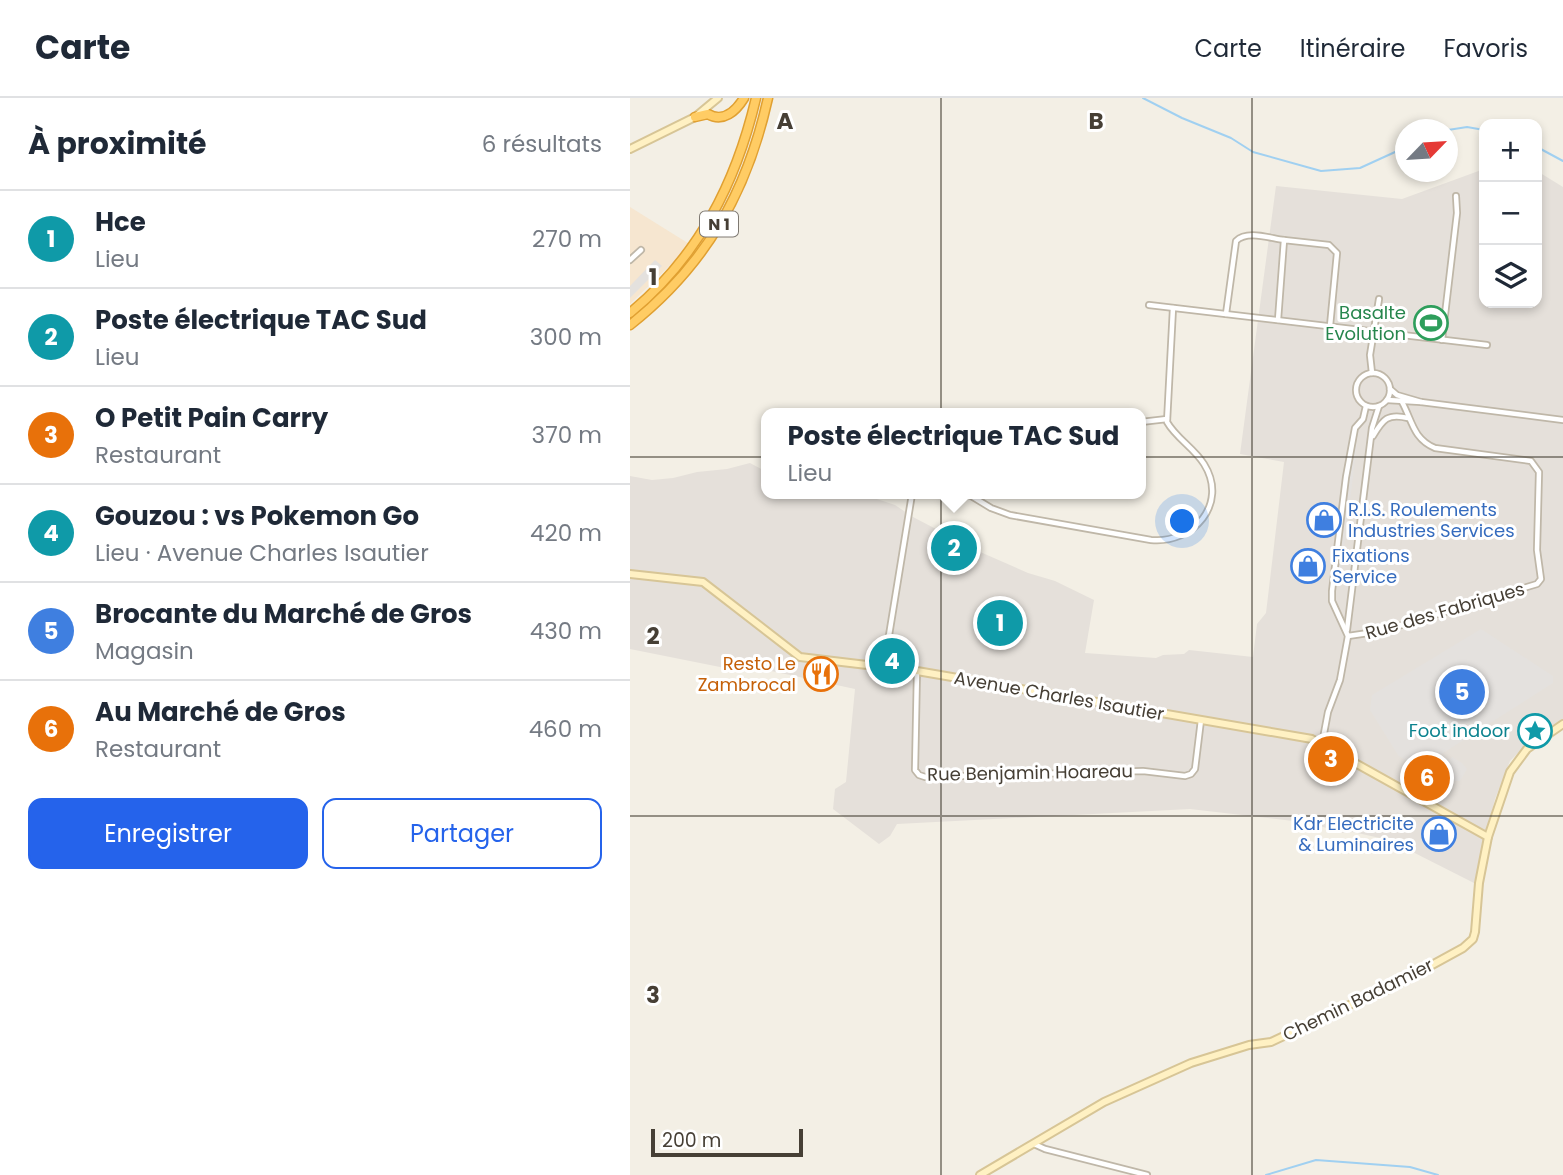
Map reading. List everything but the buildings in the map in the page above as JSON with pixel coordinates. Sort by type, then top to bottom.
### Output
[{"type":"highway","points":[[695,117],[708,114],[712,117],[723,117],[733,112],[744,98]]},
{"type":"highway","name":"N 1","points":[[630,313],[673,270],[713,216],[733,176],[756,98]]},
{"type":"highway","name":"N 1","points":[[630,325],[675,284],[714,233],[736,196],[751,160],[768,98]]},
{"type":"highway","points":[[630,307],[673,270]]},
{"type":"street","points":[[630,149],[708,114],[720,98]]},
{"type":"street","points":[[667,132],[695,117],[720,98]]},
{"type":"street","points":[[1442,340],[1457,213],[1456,196]]},
{"type":"street","points":[[1226,314],[1236,242],[1241,236],[1247,235],[1329,245],[1337,253],[1330,326]]},
{"type":"street","points":[[1278,320],[1284,240]]},
{"type":"street","points":[[630,260],[641,250]]},
{"type":"street","points":[[1372,373],[1370,355],[1379,299]]},
{"type":"street","points":[[1149,305],[1487,345]]},
{"type":"street","points":[[976,499],[1010,515],[1151,540],[1179,538],[1195,528],[1206,513],[1211,494],[1210,482],[1203,462],[1170,427],[1167,419],[1173,308]]},
{"type":"street","points":[[1379,406],[1366,406],[1358,399],[1356,386],[1362,377],[1372,373],[1385,379],[1397,395],[1421,402]]},
{"type":"street","points":[[1347,633],[1372,428],[1379,406],[1387,400],[1390,389]]},
{"type":"street","points":[[1387,400],[1563,420]]},
{"type":"street","name":"Rue des Fabriques","points":[[1322,744],[1330,704],[1340,680],[1347,633],[1382,631],[1540,582],[1537,550],[1539,472],[1536,465],[1531,461],[1435,448],[1422,440],[1408,418],[1402,402]]},
{"type":"street","points":[[1347,633],[1332,601],[1332,591],[1355,428],[1363,419],[1366,406]]},
{"type":"street","points":[[1371,442],[1376,430],[1389,417],[1396,415],[1408,418]]},
{"type":"street","points":[[1146,421],[1167,419]]},
{"type":"street","points":[[884,666],[911,499]]},
{"type":"street","name":"Avenue Charles Isautier","points":[[630,573],[703,582],[800,657],[917,671],[1303,737],[1322,744],[1488,837]]},
{"type":"street","name":"Rue Benjamin Hoareau","points":[[917,671],[915,770],[925,777],[1143,771],[1191,775],[1195,769],[1201,720]]},
{"type":"street","name":"Chemin Badamier","points":[[980,1175],[1104,1102],[1191,1063],[1249,1045],[1272,1042],[1360,1000],[1379,994],[1462,948],[1473,939],[1475,932],[1479,883],[1488,837],[1514,764],[1535,743],[1563,724]]},
{"type":"street","points":[[1034,1144],[1147,1175]]},
{"type":"shaded area","points":[[1479,171],[1479,308],[1542,308],[1542,174],[1563,187],[1563,719],[1532,739],[1510,761],[1495,799],[1474,883],[1389,840],[1353,832],[1343,833],[1310,823],[1190,809],[897,824],[890,836],[879,844],[833,809],[835,789],[846,782],[855,689],[757,668],[725,668],[630,649],[630,476],[652,480],[673,478],[750,463],[761,469],[761,499],[877,499],[895,505],[978,551],[1028,573],[1055,581],[1094,600],[1085,653],[1156,658],[1184,654],[1189,650],[1253,657],[1257,624],[1266,613],[1284,462],[1240,454],[1276,186],[1402,199],[1448,182],[1458,182],[1458,179]]},
{"type":"shaded area","points":[[630,207],[691,245],[630,304]]},
{"type":"shaded area","points":[[655,260],[662,266],[630,298],[630,286]]},
{"type":"shaded area","points":[[1353,441],[1357,445],[1340,579],[1337,580],[1336,592],[1333,592]]},
{"type":"shaded area","points":[[1481,629],[1553,676],[1553,683],[1418,769],[1398,755],[1370,710],[1372,695]]},
{"type":"shaded area","points":[[1452,757],[1467,769],[1460,781],[1451,781],[1439,769],[1446,758],[1449,760]]},
{"type":"waterway","points":[[1143,98],[1231,138],[1253,152],[1321,171],[1360,168],[1395,152]]},
{"type":"waterway","points":[[1458,128],[1479,129]]},
{"type":"waterway","points":[[1542,150],[1563,161]]},
{"type":"waterway","points":[[1266,1175],[1316,1160],[1410,1167],[1438,1175]]},
{"type":"place","name":"Basalte Evolution","points":[[1431,323]]},
{"type":"place","name":"R.I.S. Roulements Industries Services","points":[[1324,520]]},
{"type":"place","name":"Poste électrique TAC Sud","points":[[954,548]]},
{"type":"place","name":"Fixations Service","points":[[1308,566]]},
{"type":"place","name":"Hce","points":[[1000,623]]},
{"type":"place","name":"Gouzou : vs Pokemon Go","points":[[892,661]]},
{"type":"place","name":"Resto Le Zambrocal","points":[[821,674]]},
{"type":"place","name":"Brocante du Marché de Gros","points":[[1462,692]]},
{"type":"place","name":"Foot indoor","points":[[1535,731]]},
{"type":"place","name":"O Petit Pain Carry","points":[[1331,759]]},
{"type":"place","name":"Au Marché de Gros","points":[[1427,778]]},
{"type":"place","name":"Kdr Electricite & Luminaires","points":[[1439,834]]}]
